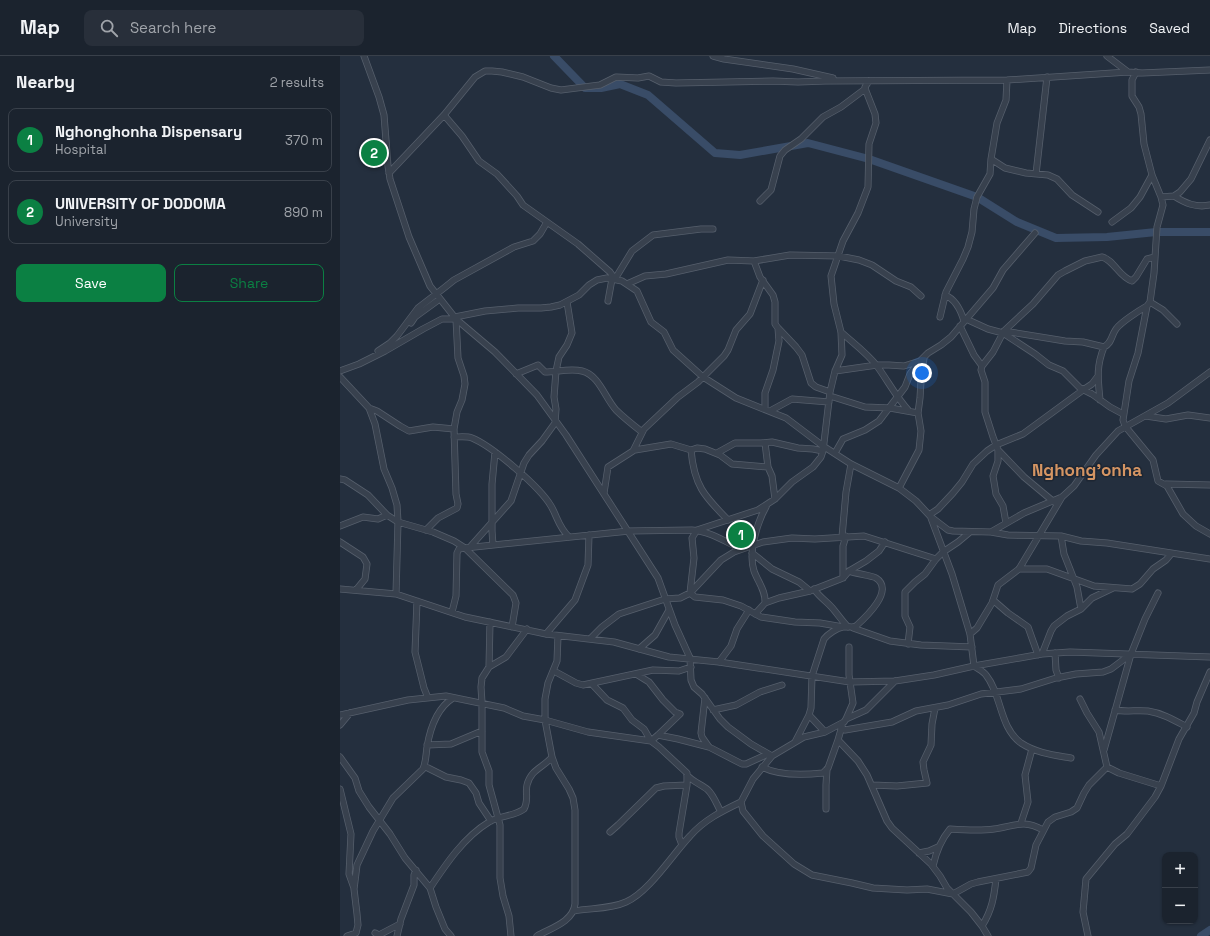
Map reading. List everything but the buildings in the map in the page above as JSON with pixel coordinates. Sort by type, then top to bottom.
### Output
[{"type":"street","points":[[364,56],[384,115],[389,173],[416,254],[436,295],[456,318],[495,352],[537,395],[555,419],[629,531],[658,578],[669,610],[690,658],[692,685],[705,698],[728,727],[751,744],[770,755]]},
{"type":"street","points":[[713,56],[793,70],[843,81]]},
{"type":"street","points":[[1107,56],[1128,72]]},
{"type":"street","points":[[389,173],[444,115],[475,77],[485,71],[523,77],[551,88],[561,90],[600,85],[616,77],[638,78],[649,76],[661,82],[676,83],[1007,80],[1128,72],[1210,70]]},
{"type":"street","points":[[1136,72],[1132,80],[1132,96],[1141,114],[1142,137],[1152,175],[1163,205],[1156,232],[1155,257],[1148,304],[1124,414],[1125,426],[1153,460],[1158,481],[1166,484],[1210,484]]},
{"type":"street","points":[[1036,174],[1047,77]]},
{"type":"street","points":[[940,317],[945,295],[968,247],[972,232],[976,197],[990,174],[997,123],[1006,100],[1007,80]]},
{"type":"street","points":[[760,201],[771,190],[780,156],[785,150],[801,139],[824,117],[841,107],[865,89],[869,81]]},
{"type":"street","points":[[452,612],[456,596],[457,553],[459,549],[629,531],[697,530],[766,506],[792,482],[813,467],[821,456],[823,449],[829,397],[835,371],[842,355],[841,332],[834,304],[832,276],[843,241],[858,213],[868,187],[869,144],[875,128],[876,119],[865,89]]},
{"type":"street","points":[[444,115],[462,136],[479,161],[497,174],[513,190],[523,205],[578,244],[610,272],[614,279]]},
{"type":"street","points":[[1161,197],[1174,196],[1180,192],[1191,179],[1210,140]]},
{"type":"street","points":[[992,159],[1005,168],[1026,173],[1048,175],[1057,179],[1072,195],[1098,212]]},
{"type":"street","points":[[1112,222],[1131,208],[1140,197],[1145,185],[1152,175]]},
{"type":"street","points":[[1174,196],[1183,202],[1195,205],[1210,205]]},
{"type":"street","points":[[340,367],[371,356],[386,347],[397,336],[418,308],[454,280],[514,247],[533,241],[540,234],[547,222]]},
{"type":"street","points":[[608,301],[614,279],[632,251],[653,235],[713,229]]},
{"type":"street","points":[[835,453],[843,439],[879,422],[897,398],[906,384],[910,374],[922,359],[928,353],[945,342],[963,322],[993,288],[1003,270],[1035,233]]},
{"type":"street","points":[[627,284],[645,276],[666,274],[724,261],[754,261],[790,255],[839,256],[859,260],[872,265],[896,281],[911,287],[921,296]]},
{"type":"street","points":[[1054,502],[1018,472],[997,448],[992,437],[986,412],[985,382],[981,370],[982,366],[993,352],[1003,332],[1033,304],[1053,281],[1065,271],[1085,261],[1102,257],[1109,260],[1123,276],[1132,281],[1147,260],[1155,257]]},
{"type":"street","points":[[754,261],[763,280],[773,295],[775,302],[775,324],[802,355],[812,384],[829,397]]},
{"type":"street","points":[[340,371],[359,364],[393,347],[442,319],[518,308],[546,308],[560,305],[580,295],[589,285],[597,280],[602,278],[614,279],[627,284],[636,291],[651,322],[664,332],[672,350],[703,376],[736,398],[786,418],[823,449]]},
{"type":"street","points":[[635,450],[642,432],[678,397],[720,360],[728,350],[736,330],[750,314],[763,280]]},
{"type":"street","points":[[945,295],[954,302],[960,311],[974,355],[982,366]]},
{"type":"street","points":[[393,347],[415,317],[437,302]]},
{"type":"street","points":[[467,548],[492,523],[502,508],[512,499],[524,463],[554,426],[556,408],[554,397],[556,371],[560,354],[572,335],[567,302]]},
{"type":"street","points":[[1148,304],[1163,310],[1177,324]]},
{"type":"street","points":[[1100,400],[1098,376],[1099,359],[1104,347],[1110,342],[1116,329],[1148,304]]},
{"type":"street","points":[[426,530],[435,520],[455,510],[458,506],[454,429],[457,412],[466,384],[458,358],[456,318]]},
{"type":"street","points":[[963,322],[1003,332],[1065,341],[1083,342],[1104,347]]},
{"type":"street","points":[[768,410],[765,394],[773,370],[779,344],[778,328]]},
{"type":"street","points":[[841,332],[877,365],[897,398],[909,411]]},
{"type":"street","points":[[1003,332],[1036,354],[1049,365],[1063,371],[1083,390],[1124,414]]},
{"type":"street","points":[[835,371],[877,365],[904,366],[922,359]]},
{"type":"street","points":[[899,488],[919,450],[921,431],[918,413],[922,359]]},
{"type":"street","points":[[516,374],[536,365],[545,372],[577,370],[588,373],[616,410],[642,432]]},
{"type":"street","points":[[991,532],[1029,511],[1054,502],[1062,497],[1074,486],[1096,455],[1118,431],[1168,403],[1210,372]]},
{"type":"street","points":[[340,376],[369,408],[375,424],[384,469],[394,494],[398,511],[396,594]]},
{"type":"street","points":[[930,516],[953,493],[976,461],[990,449],[997,448],[1023,434],[1092,384],[1098,376]]},
{"type":"street","points":[[768,410],[792,399],[829,397],[865,407],[890,408],[918,413]]},
{"type":"street","points":[[369,408],[409,430],[433,427],[454,429]]},
{"type":"street","points":[[1146,416],[1166,419],[1188,415],[1210,418]]},
{"type":"street","points":[[454,437],[472,438],[495,452],[521,473],[546,499],[552,508],[561,529],[569,537]]},
{"type":"street","points":[[717,453],[735,443],[776,442],[798,448],[823,449],[835,453],[851,464],[899,488],[948,530],[991,532],[1008,536],[1061,536],[1081,541],[1108,543],[1210,559]]},
{"type":"street","points":[[765,443],[768,467],[772,476],[775,499]]},
{"type":"street","points":[[604,493],[608,467],[635,450],[667,444],[677,445],[691,450],[697,448],[705,449],[717,453],[732,464],[768,467]]},
{"type":"street","points":[[997,448],[998,460],[993,478],[995,492],[1003,506],[1006,523]]},
{"type":"street","points":[[691,450],[694,473],[701,489],[728,520]]},
{"type":"street","points":[[493,545],[492,484],[495,452]]},
{"type":"street","points":[[843,578],[846,492],[851,464]]},
{"type":"street","points":[[340,479],[345,480],[368,495],[387,515],[398,522],[426,530],[467,548],[513,595],[516,603],[512,627]]},
{"type":"street","points":[[1166,484],[1183,514],[1196,526],[1210,534]]},
{"type":"street","points":[[970,634],[977,628],[994,600],[998,585],[1019,569],[1062,497]]},
{"type":"street","points":[[765,603],[765,595],[753,568],[753,544],[759,520],[766,506]]},
{"type":"street","points":[[340,526],[363,517],[368,516],[378,519],[387,515]]},
{"type":"street","points":[[930,516],[961,602],[970,634],[974,666]]},
{"type":"street","points":[[697,530],[744,548],[753,553],[772,569],[812,590],[834,609],[848,627]]},
{"type":"street","points":[[690,593],[694,558],[692,538],[697,530]]},
{"type":"street","points":[[908,644],[910,627],[905,616],[905,594],[915,582],[925,574],[943,552],[970,532]]},
{"type":"street","points":[[546,634],[575,600],[588,565],[589,535]]},
{"type":"street","points":[[590,639],[617,615],[665,599],[680,598],[690,593],[721,560],[730,554],[753,544],[781,539],[815,539],[864,536],[936,559]]},
{"type":"street","points":[[1061,536],[1064,554],[1077,587],[1081,609]]},
{"type":"street","points":[[340,542],[363,557],[367,564],[366,576],[356,590]]},
{"type":"street","points":[[755,614],[765,603],[812,590],[843,578],[849,572],[866,562],[879,551],[885,542]]},
{"type":"street","points":[[1019,569],[1047,569],[1094,586],[1132,589],[1138,586],[1153,569],[1166,560],[1171,554]]},
{"type":"street","points":[[795,742],[811,708],[812,676],[824,639],[827,636],[858,624],[878,602],[883,586],[875,577],[849,572]]},
{"type":"street","points":[[1040,654],[1054,626],[1066,616],[1081,609],[1092,598],[1114,588]]},
{"type":"street","points":[[340,589],[396,594],[465,617],[546,634],[614,642],[669,657],[719,662],[850,682],[895,681],[934,675],[1040,654],[1070,652],[1210,657]]},
{"type":"street","points":[[690,593],[695,597],[723,600],[750,610],[761,617],[780,621],[815,622],[848,627],[886,640],[908,644],[972,647]]},
{"type":"street","points":[[1104,750],[1131,654],[1145,619],[1158,593]]},
{"type":"street","points":[[994,600],[1006,612],[1028,627],[1040,654]]},
{"type":"street","points":[[417,601],[415,655],[428,698]]},
{"type":"street","points":[[639,649],[655,635],[669,610]]},
{"type":"street","points":[[719,662],[731,646],[734,634],[750,610]]},
{"type":"street","points":[[489,667],[490,622]]},
{"type":"street","points":[[510,936],[509,916],[503,896],[500,878],[500,828],[489,785],[489,771],[482,755],[481,687],[482,678],[489,667],[506,657],[527,629]]},
{"type":"street","points":[[537,936],[568,918],[574,911],[576,810],[571,793],[556,768],[552,758],[545,720],[546,692],[557,661],[558,636]]},
{"type":"street","points":[[826,808],[827,769],[841,728],[853,703],[848,663],[848,647]]},
{"type":"street","points":[[1055,653],[1056,670],[1059,678]]},
{"type":"street","points":[[841,728],[845,730],[888,723],[916,712],[954,704],[977,694],[1021,689],[1076,674],[1103,672],[1114,667],[1131,654]]},
{"type":"street","points":[[974,666],[986,676],[1009,729],[1021,742],[1032,749],[1071,758]]},
{"type":"street","points":[[554,671],[576,683],[583,685],[653,670],[679,671],[691,667]]},
{"type":"street","points":[[1088,936],[1083,912],[1086,879],[1115,844],[1127,834],[1137,819],[1148,807],[1160,786],[1179,739],[1187,727],[1208,686],[1210,672]]},
{"type":"street","points":[[636,674],[649,682],[663,700],[675,712],[680,714],[650,741]]},
{"type":"street","points":[[658,735],[678,738],[709,747],[742,764],[746,764],[770,755],[809,735],[825,732],[866,710],[895,681]]},
{"type":"street","points":[[592,684],[607,700],[623,708],[632,720],[644,729],[650,741]]},
{"type":"street","points":[[713,710],[736,705],[760,692],[782,685]]},
{"type":"street","points":[[340,715],[395,702],[446,696],[504,708],[527,717],[545,720],[588,732],[650,741],[685,770],[687,775],[695,782],[707,789],[721,812]]},
{"type":"street","points":[[347,936],[356,933],[358,928],[358,914],[354,888],[356,865],[373,831],[393,798],[418,774],[424,766],[427,745],[435,719],[443,706],[454,698]]},
{"type":"street","points":[[705,698],[701,735],[709,747]]},
{"type":"street","points":[[1080,699],[1099,732],[1107,767]]},
{"type":"street","points":[[872,785],[897,786],[927,783],[923,762],[931,745],[935,708]]},
{"type":"street","points":[[1115,710],[1148,711],[1167,716],[1187,727]]},
{"type":"street","points":[[340,725],[350,713]]},
{"type":"street","points":[[809,715],[825,732]]},
{"type":"street","points":[[427,745],[451,744],[482,731]]},
{"type":"street","points":[[838,740],[858,761],[872,785],[890,825],[933,866],[947,888],[971,912],[988,936]]},
{"type":"street","points":[[1021,823],[1028,802],[1024,775],[1032,749]]},
{"type":"street","points":[[574,911],[615,906],[630,900],[655,877],[702,824],[741,802],[753,779],[770,755]]},
{"type":"street","points":[[340,757],[355,778],[359,791],[390,834],[405,858],[430,888],[445,929],[451,936]]},
{"type":"street","points":[[430,888],[467,839],[491,821],[509,816],[524,809],[528,797],[527,786],[529,781],[536,769],[547,763],[552,758]]},
{"type":"street","points":[[424,766],[446,777],[469,783],[476,792],[479,803],[491,821]]},
{"type":"street","points":[[762,767],[770,771],[794,774],[823,773],[827,769]]},
{"type":"street","points":[[1107,767],[1118,773],[1160,786]]},
{"type":"street","points":[[741,802],[743,811],[763,836],[794,864],[812,875],[874,888],[907,890],[927,888],[953,894],[971,884],[1028,872],[1031,868],[1036,845],[1043,830],[1051,819],[1077,808],[1087,788],[1107,767]]},
{"type":"street","points":[[682,845],[679,833],[687,786],[687,775]]},
{"type":"street","points":[[610,832],[656,788],[664,786],[687,786]]},
{"type":"street","points":[[340,789],[351,834],[349,874],[350,882],[354,888]]},
{"type":"street","points":[[933,866],[938,847],[950,829],[995,829],[1021,823],[1036,826],[1043,830]]},
{"type":"street","points":[[918,853],[929,851],[938,847]]},
{"type":"street","points":[[397,936],[401,919],[414,885],[414,875],[416,870]]},
{"type":"street","points":[[982,926],[991,911],[996,879]]},
{"type":"street","points":[[375,933],[379,935],[400,924]]},
{"type":"waterway","points":[[554,56],[585,88],[601,88],[620,84],[648,95],[715,153],[740,155],[808,143],[869,159],[977,197],[1017,222],[1056,238],[1107,237],[1156,232],[1210,232]]},
{"type":"waterway","points":[[1201,936],[1210,930]]},
{"type":"place","name":"UNIVERSITY OF DODOMA","points":[[374,153]]},
{"type":"place","name":"Nghonghonha Dispensary","points":[[741,535]]},
{"type":"district","name":"Nghong'onha","points":[[1087,470]]}]
